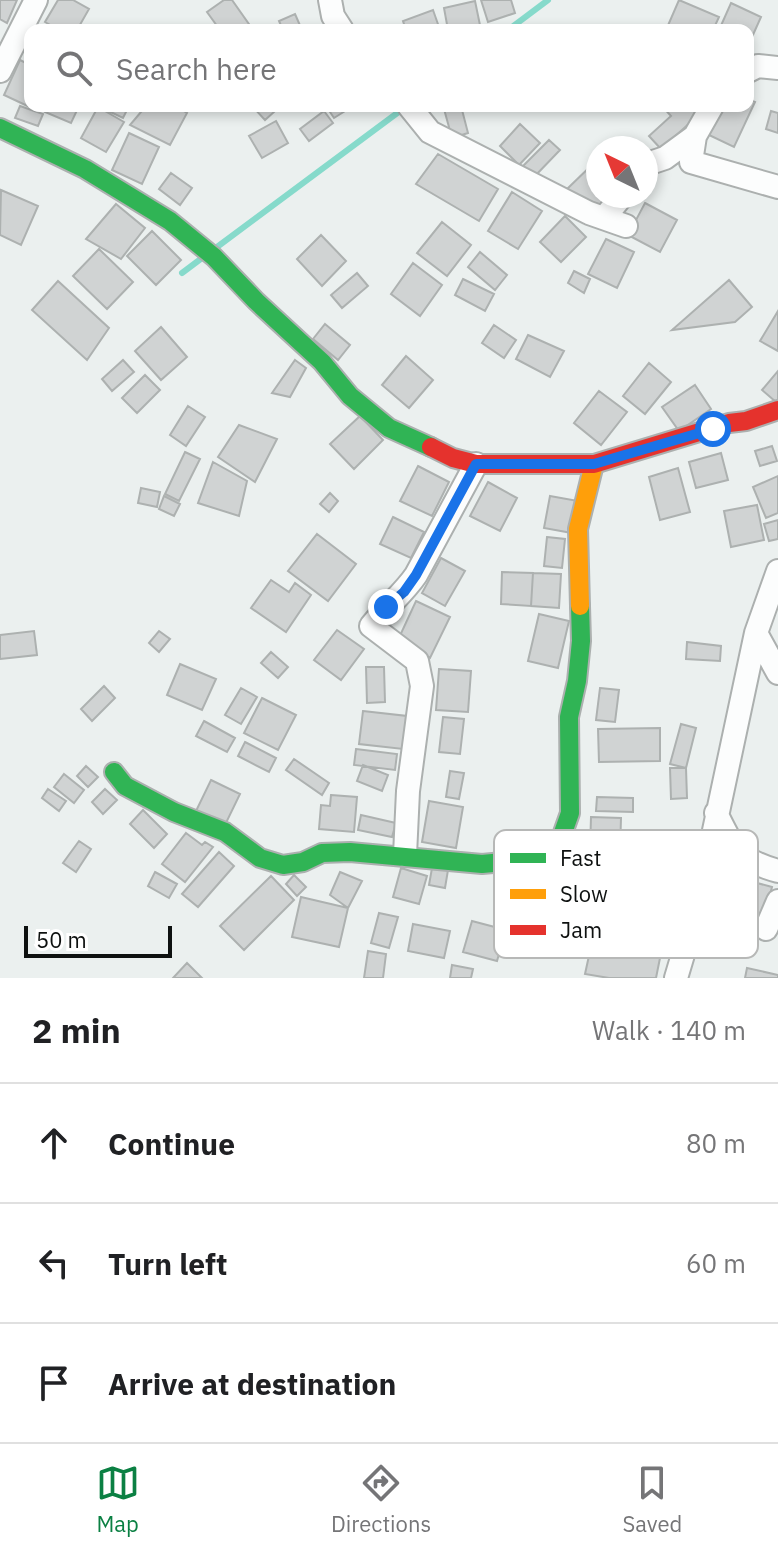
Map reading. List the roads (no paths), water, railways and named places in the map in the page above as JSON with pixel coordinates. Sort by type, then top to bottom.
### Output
[{"type":"street","points":[[0,71],[36,0]]},
{"type":"street","points":[[330,0],[338,24]]},
{"type":"street","points":[[754,68],[778,68]]},
{"type":"street","points":[[414,112],[430,132],[589,213],[626,226]]},
{"type":"street","points":[[709,112],[695,136],[691,162],[778,187]]},
{"type":"street","points":[[0,128],[85,169],[170,221],[214,257],[322,362],[350,396],[389,428],[453,458],[476,464],[594,464],[729,423],[756,419],[778,410]]},
{"type":"street","points":[[658,160],[695,136]]},
{"type":"street","points":[[604,218],[612,208]]},
{"type":"street","points":[[405,855],[408,791],[422,686],[417,661],[371,626],[416,575],[476,464]]},
{"type":"street","points":[[564,830],[570,813],[569,717],[581,641],[578,529],[594,464]]},
{"type":"street","points":[[713,830],[756,633],[778,571]]},
{"type":"street","points":[[756,633],[778,673]]},
{"type":"street","points":[[114,772],[125,786],[174,812],[225,832],[260,858],[283,865],[303,862],[322,853],[350,852],[494,863]]},
{"type":"street","points":[[716,813],[724,830]]},
{"type":"street","points":[[758,866],[778,871]]},
{"type":"street","points":[[766,929],[778,901]]},
{"type":"street","points":[[676,978],[682,958]]},
{"type":"waterway","points":[[516,24],[548,0]]},
{"type":"waterway","points":[[217,247],[399,112]]},
{"type":"waterway","points":[[182,273],[202,258]]}]
